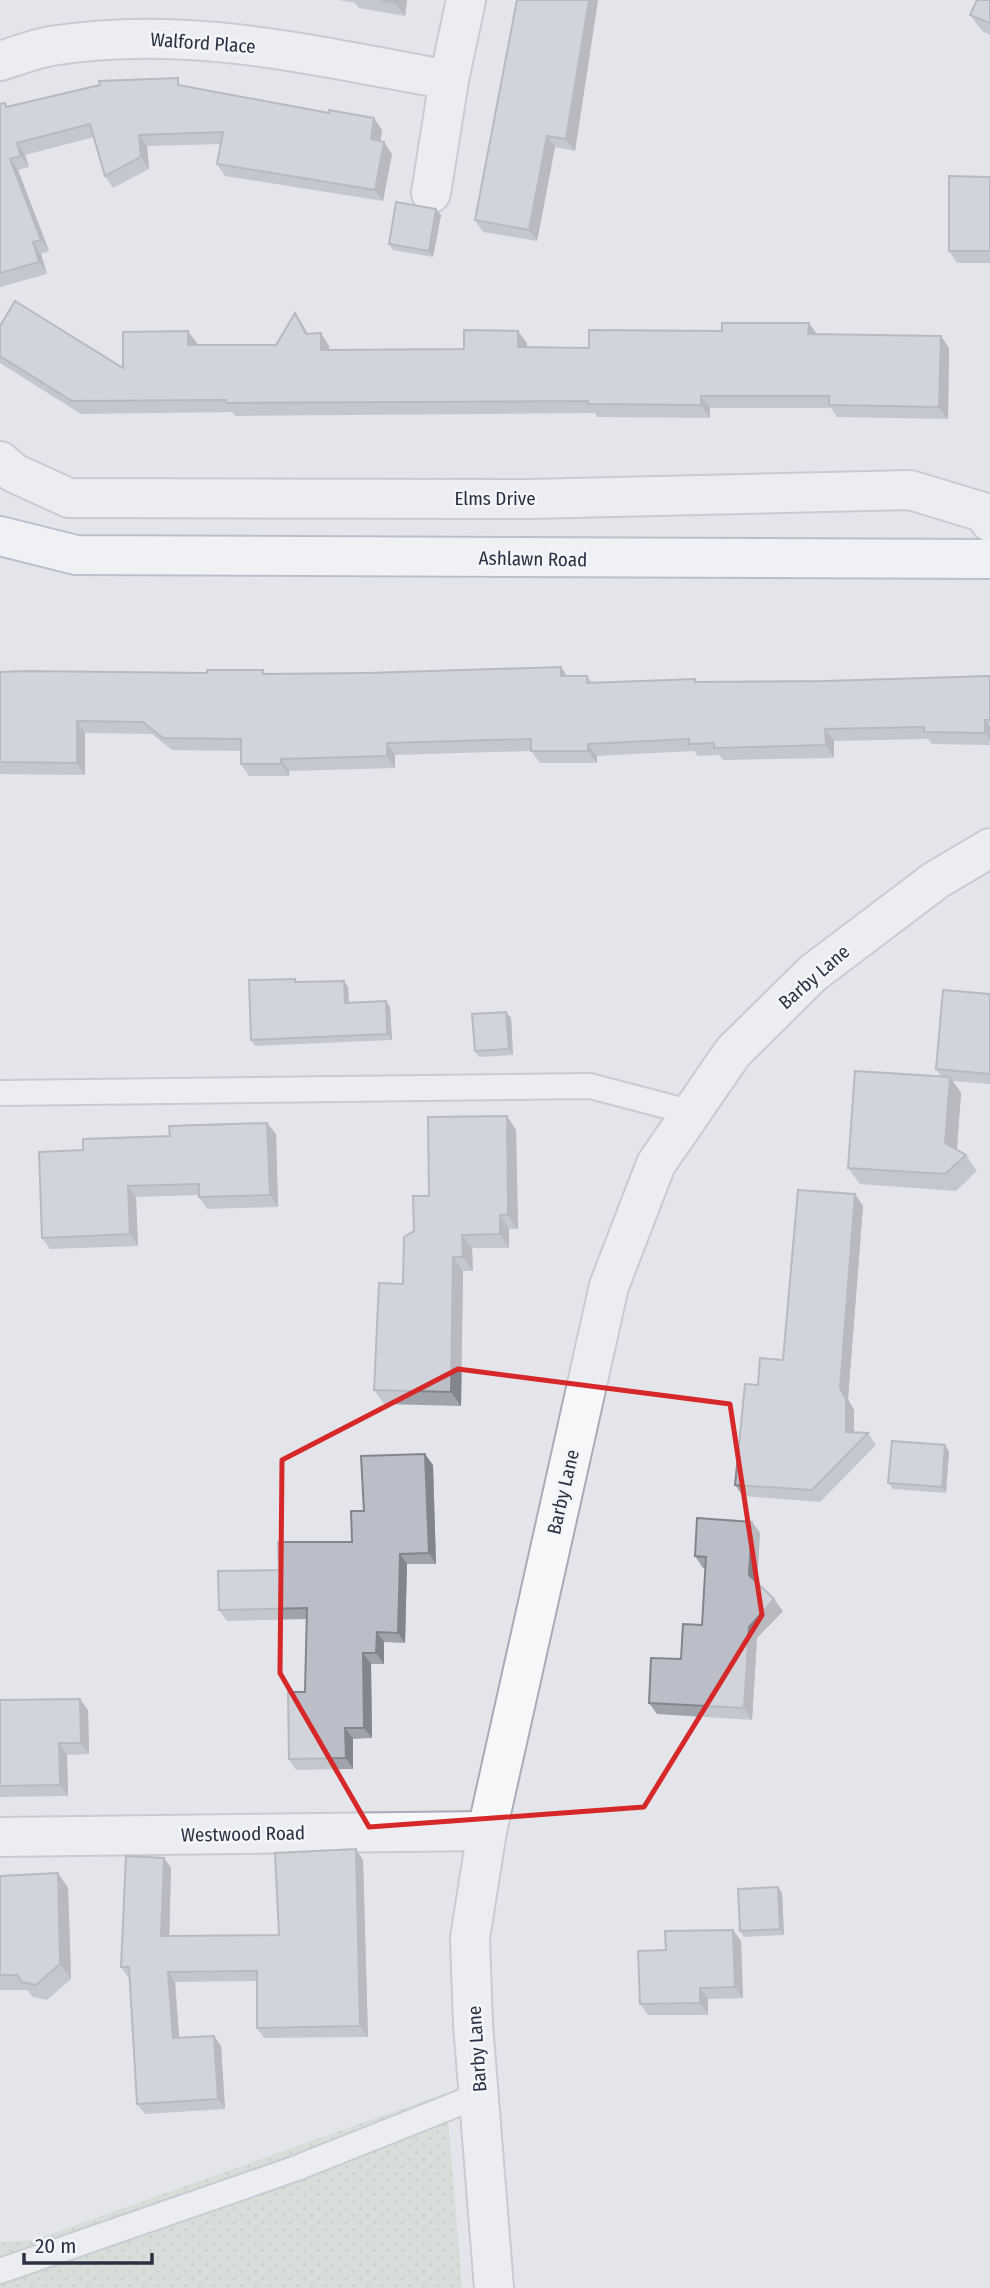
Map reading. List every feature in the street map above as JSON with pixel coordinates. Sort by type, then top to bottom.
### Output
[{"type":"highway","name":"Ashlawn Road","points":[[0,536],[76,555],[990,559]]},
{"type":"street","points":[[431,193],[449,80],[466,0]]},
{"type":"street","name":"Walford Place","points":[[0,61],[49,46],[144,38],[225,40],[449,80]]},
{"type":"street","name":"Elms Drive","points":[[0,461],[14,473],[69,498],[529,499],[910,490],[986,513],[990,522]]},
{"type":"street","name":"Barby Lane","points":[[494,2288],[470,1938],[487,1831],[609,1286],[656,1164],[733,1052],[813,973],[936,880],[990,848]]},
{"type":"street","name":"Westwood Road","points":[[0,1838],[487,1831]]},
{"type":"lane","points":[[0,1093],[590,1086],[693,1113]]},
{"type":"lane","points":[[0,2271],[294,2169],[480,2095]]},
{"type":"highlighted area","points":[[458,1369],[730,1404],[762,1615],[644,1807],[369,1827],[280,1673],[282,1460]]},
{"type":"green space","points":[[446,2093],[462,2288],[0,2288],[0,2242],[34,2240]]},
{"type":"building","points":[[517,0],[589,0],[566,139],[547,136],[529,230],[475,220]]},
{"type":"building","points":[[977,0],[990,0],[990,23],[970,15]]},
{"type":"building","points":[[178,78],[178,85],[329,113],[329,110],[374,118],[371,139],[384,142],[375,190],[217,164],[223,132],[139,135],[141,157],[105,176],[90,124],[17,143],[21,156],[10,159],[41,240],[33,242],[39,262],[0,273],[0,104],[5,103],[6,107],[100,85],[99,81]]},
{"type":"building","points":[[949,176],[990,177],[990,251],[949,251]]},
{"type":"building","points":[[396,202],[436,209],[429,251],[389,244]]},
{"type":"building","points":[[15,301],[123,368],[123,332],[188,331],[188,345],[276,345],[295,313],[306,334],[321,333],[321,350],[464,349],[464,330],[518,331],[518,347],[589,348],[589,330],[722,331],[722,323],[809,323],[808,334],[941,336],[939,407],[829,405],[829,396],[701,396],[701,405],[588,404],[588,401],[72,401],[0,356],[0,326]]},
{"type":"building","points":[[561,667],[561,676],[587,676],[587,683],[695,679],[695,682],[824,681],[990,676],[990,720],[985,720],[985,733],[924,732],[924,727],[825,729],[826,745],[714,748],[714,743],[689,744],[689,739],[588,744],[588,751],[531,751],[531,739],[387,743],[387,756],[281,759],[281,764],[241,764],[241,739],[163,738],[143,722],[77,721],[77,763],[0,762],[0,672],[207,673],[207,670],[263,670],[263,674]]},
{"type":"building","points":[[295,979],[295,982],[344,981],[345,1003],[386,1001],[387,1034],[251,1040],[249,980]]},
{"type":"building","points":[[943,990],[990,994],[990,1074],[936,1069]]},
{"type":"building","points":[[506,1012],[509,1049],[475,1051],[472,1014]]},
{"type":"building","points":[[855,1071],[950,1077],[945,1143],[966,1155],[945,1174],[848,1168]]},
{"type":"building","points":[[507,1116],[508,1215],[500,1215],[500,1234],[462,1235],[463,1257],[453,1257],[451,1392],[374,1390],[379,1283],[403,1284],[404,1237],[414,1231],[413,1196],[429,1196],[428,1117]]},
{"type":"building","points":[[267,1123],[270,1195],[199,1197],[199,1184],[128,1186],[130,1234],[42,1238],[39,1152],[83,1150],[83,1139],[170,1136],[169,1126]]},
{"type":"building","points":[[798,1190],[855,1194],[840,1388],[846,1399],[846,1432],[868,1433],[812,1490],[735,1485],[745,1384],[758,1385],[760,1358],[783,1360]]},
{"type":"building","points":[[892,1441],[945,1445],[942,1487],[888,1483]]},
{"type":"building","points":[[425,1454],[429,1553],[400,1554],[398,1633],[377,1632],[376,1653],[363,1653],[364,1728],[345,1728],[346,1758],[289,1759],[288,1692],[305,1692],[307,1608],[219,1610],[218,1571],[279,1570],[278,1542],[352,1542],[351,1511],[364,1511],[361,1456]]},
{"type":"building","points":[[697,1518],[752,1522],[749,1575],[774,1599],[749,1627],[744,1708],[649,1703],[651,1658],[681,1659],[683,1624],[702,1625],[706,1557],[695,1556]]},
{"type":"building","points":[[80,1699],[81,1743],[59,1743],[60,1785],[0,1786],[0,1700]]},
{"type":"building","points":[[356,1849],[360,2026],[257,2028],[257,1971],[168,1972],[173,2038],[214,2036],[218,2099],[137,2104],[129,1967],[121,1967],[126,1856],[164,1858],[161,1936],[279,1935],[275,1853]]},
{"type":"building","points":[[58,1873],[60,1964],[36,1985],[22,1982],[17,1975],[0,1975],[0,1876]]},
{"type":"building","points":[[778,1887],[780,1929],[740,1931],[738,1889]]},
{"type":"building","points":[[733,1930],[735,1987],[700,1988],[700,2003],[640,2004],[638,1951],[666,1950],[665,1931]]}]
